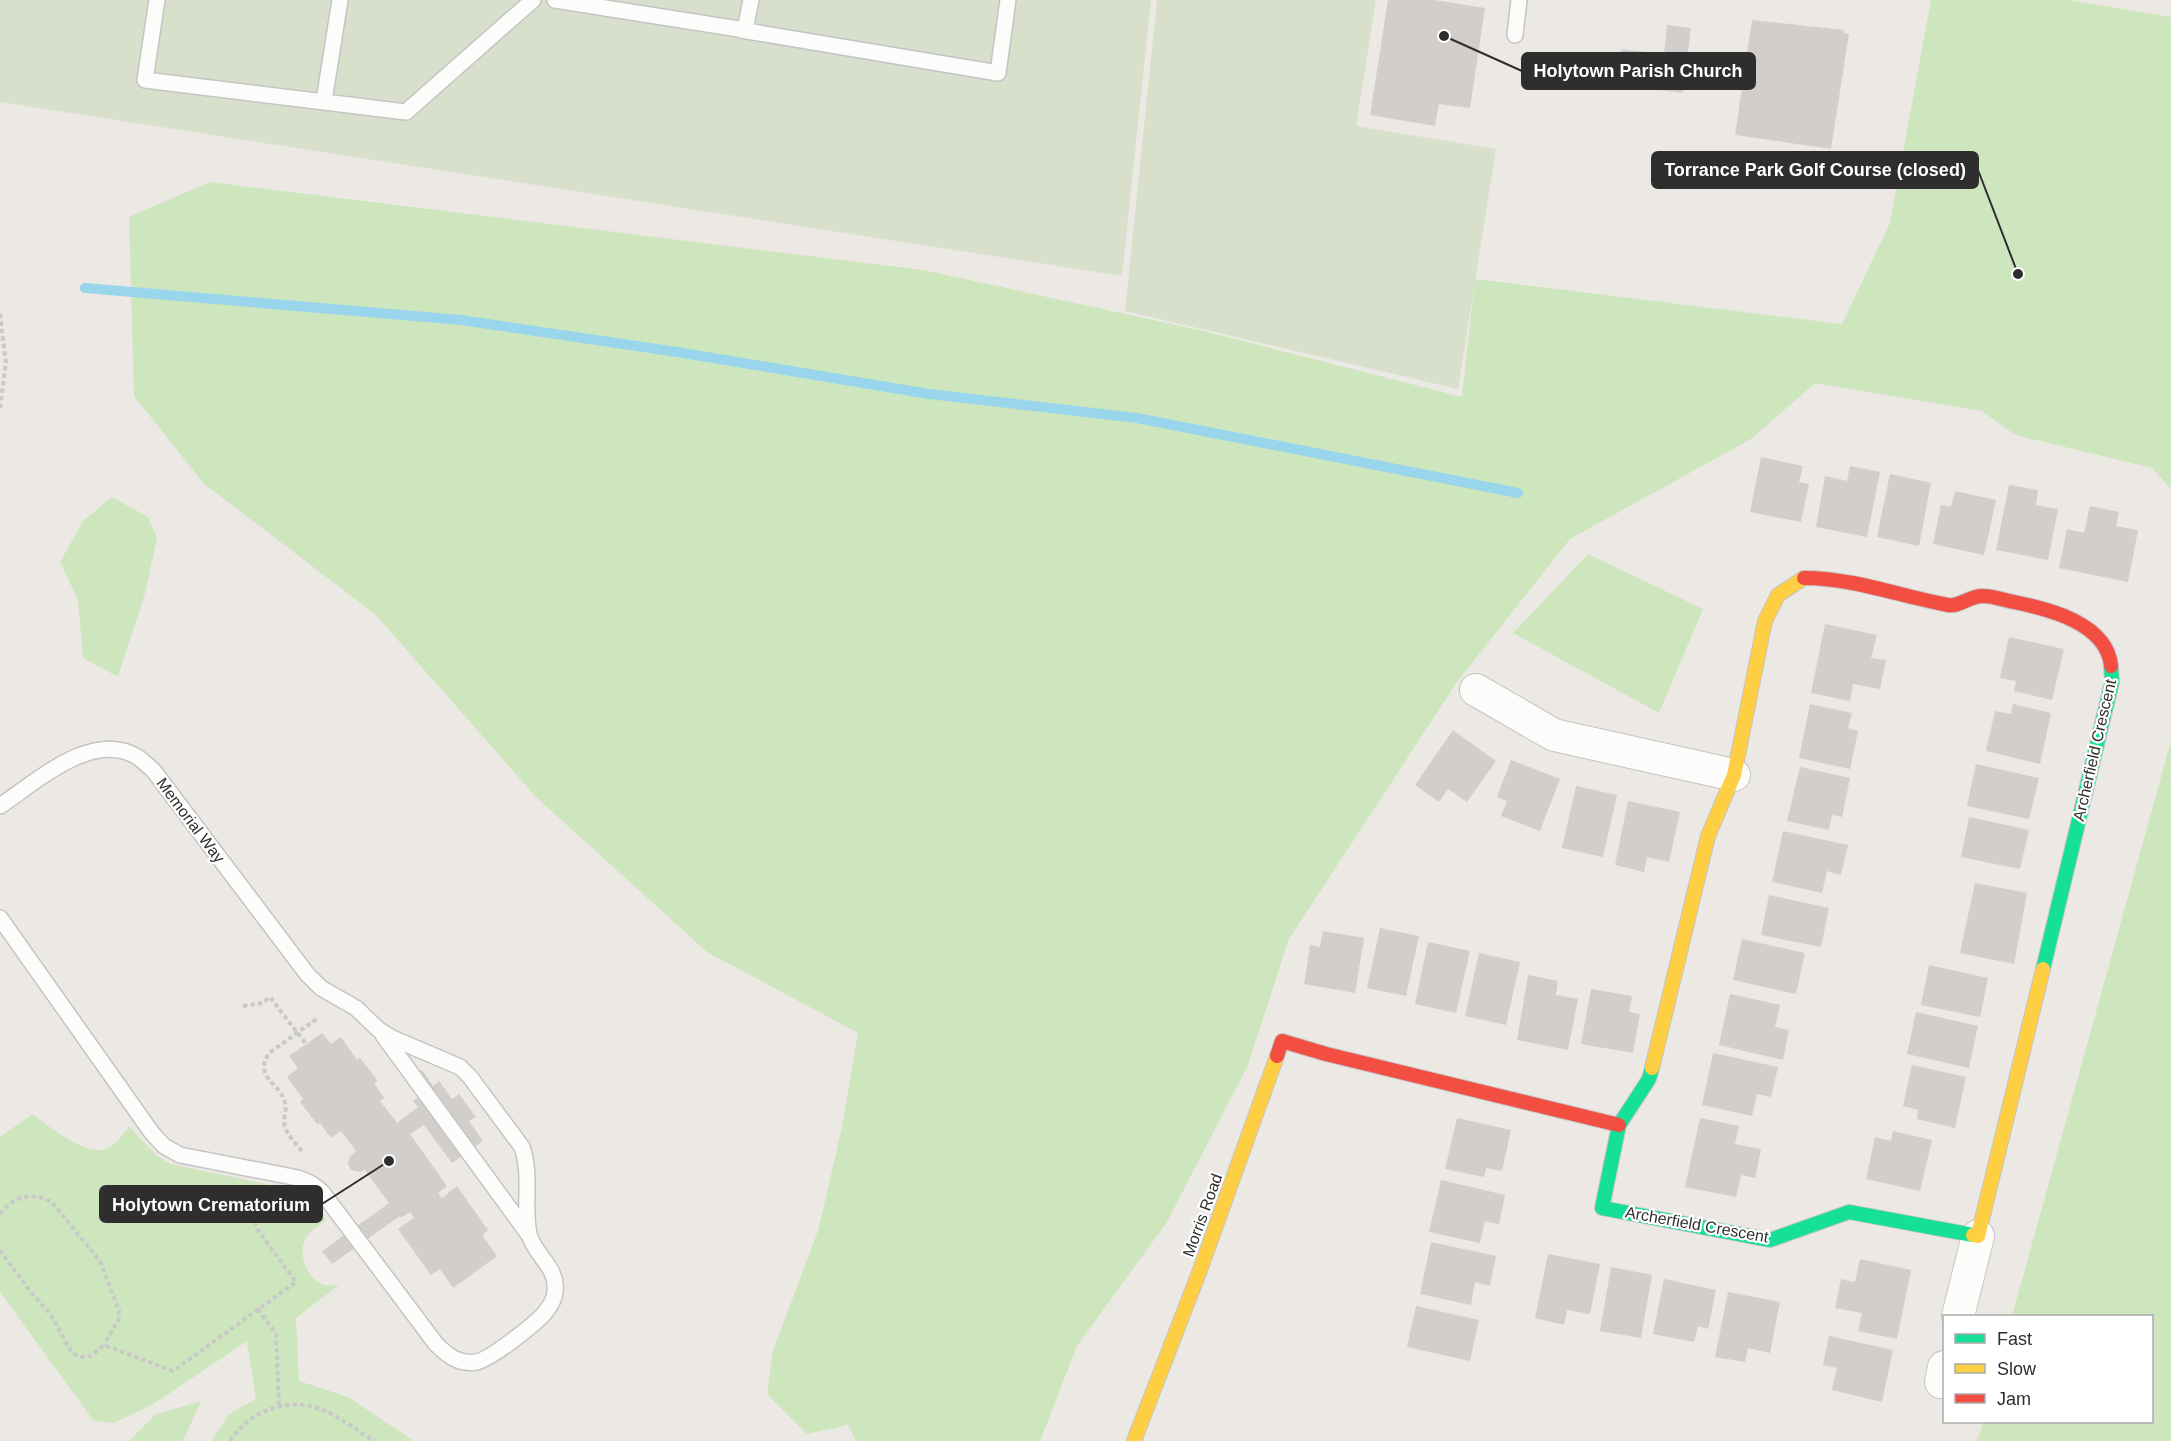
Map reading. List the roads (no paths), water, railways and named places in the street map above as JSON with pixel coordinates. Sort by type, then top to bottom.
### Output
[{"type":"street","name":"Archerfield Crescent","points":[[1958,1315],[1978,1236],[2112,682],[2110,660],[2102,643],[2079,622],[2047,609],[1980,595],[1952,606],[1829,578],[1804,578],[1778,595],[1765,621],[1734,775],[1708,836],[1649,1079],[1619,1125],[1602,1208],[1770,1240],[1849,1212],[1978,1236]]},
{"type":"street","points":[[1476,690],[1554,735],[1734,775]]},
{"type":"street","name":"Morris Road","points":[[1134,1441],[1200,1270],[1282,1041],[1326,1054],[1619,1125]]},
{"type":"lane","points":[[157,0],[145,80],[406,111],[533,0]]},
{"type":"lane","points":[[324,101],[340,0]]},
{"type":"lane","points":[[555,0],[998,73],[1008,0]]},
{"type":"lane","points":[[741,30],[745,30],[751,0]]},
{"type":"lane","points":[[1515,35],[1519,0]]},
{"type":"lane","name":"Memorial Way","points":[[0,806],[72,758],[93,750],[116,750],[137,757],[153,770],[168,789],[307,974],[321,988],[356,1008],[379,1030]]},
{"type":"lane","points":[[0,918],[152,1133],[164,1146],[180,1155],[298,1178],[312,1184],[322,1192],[436,1344],[447,1355],[460,1361],[476,1362],[490,1357],[542,1316],[555,1293],[555,1280],[549,1265],[530,1235],[379,1030]]},
{"type":"lane","points":[[379,1030],[392,1038],[460,1067],[522,1147],[527,1160],[530,1235]]},
{"type":"waterway","points":[[85,288],[461,320],[677,352],[929,394],[1137,418],[1518,493]]},
{"type":"place","name":"Holytown Parish Church","points":[[1444,36]]},
{"type":"place","name":"Torrance Park Golf Course (closed)","points":[[2018,274]]},
{"type":"place","name":"Holytown Crematorium","points":[[389,1161]]}]
